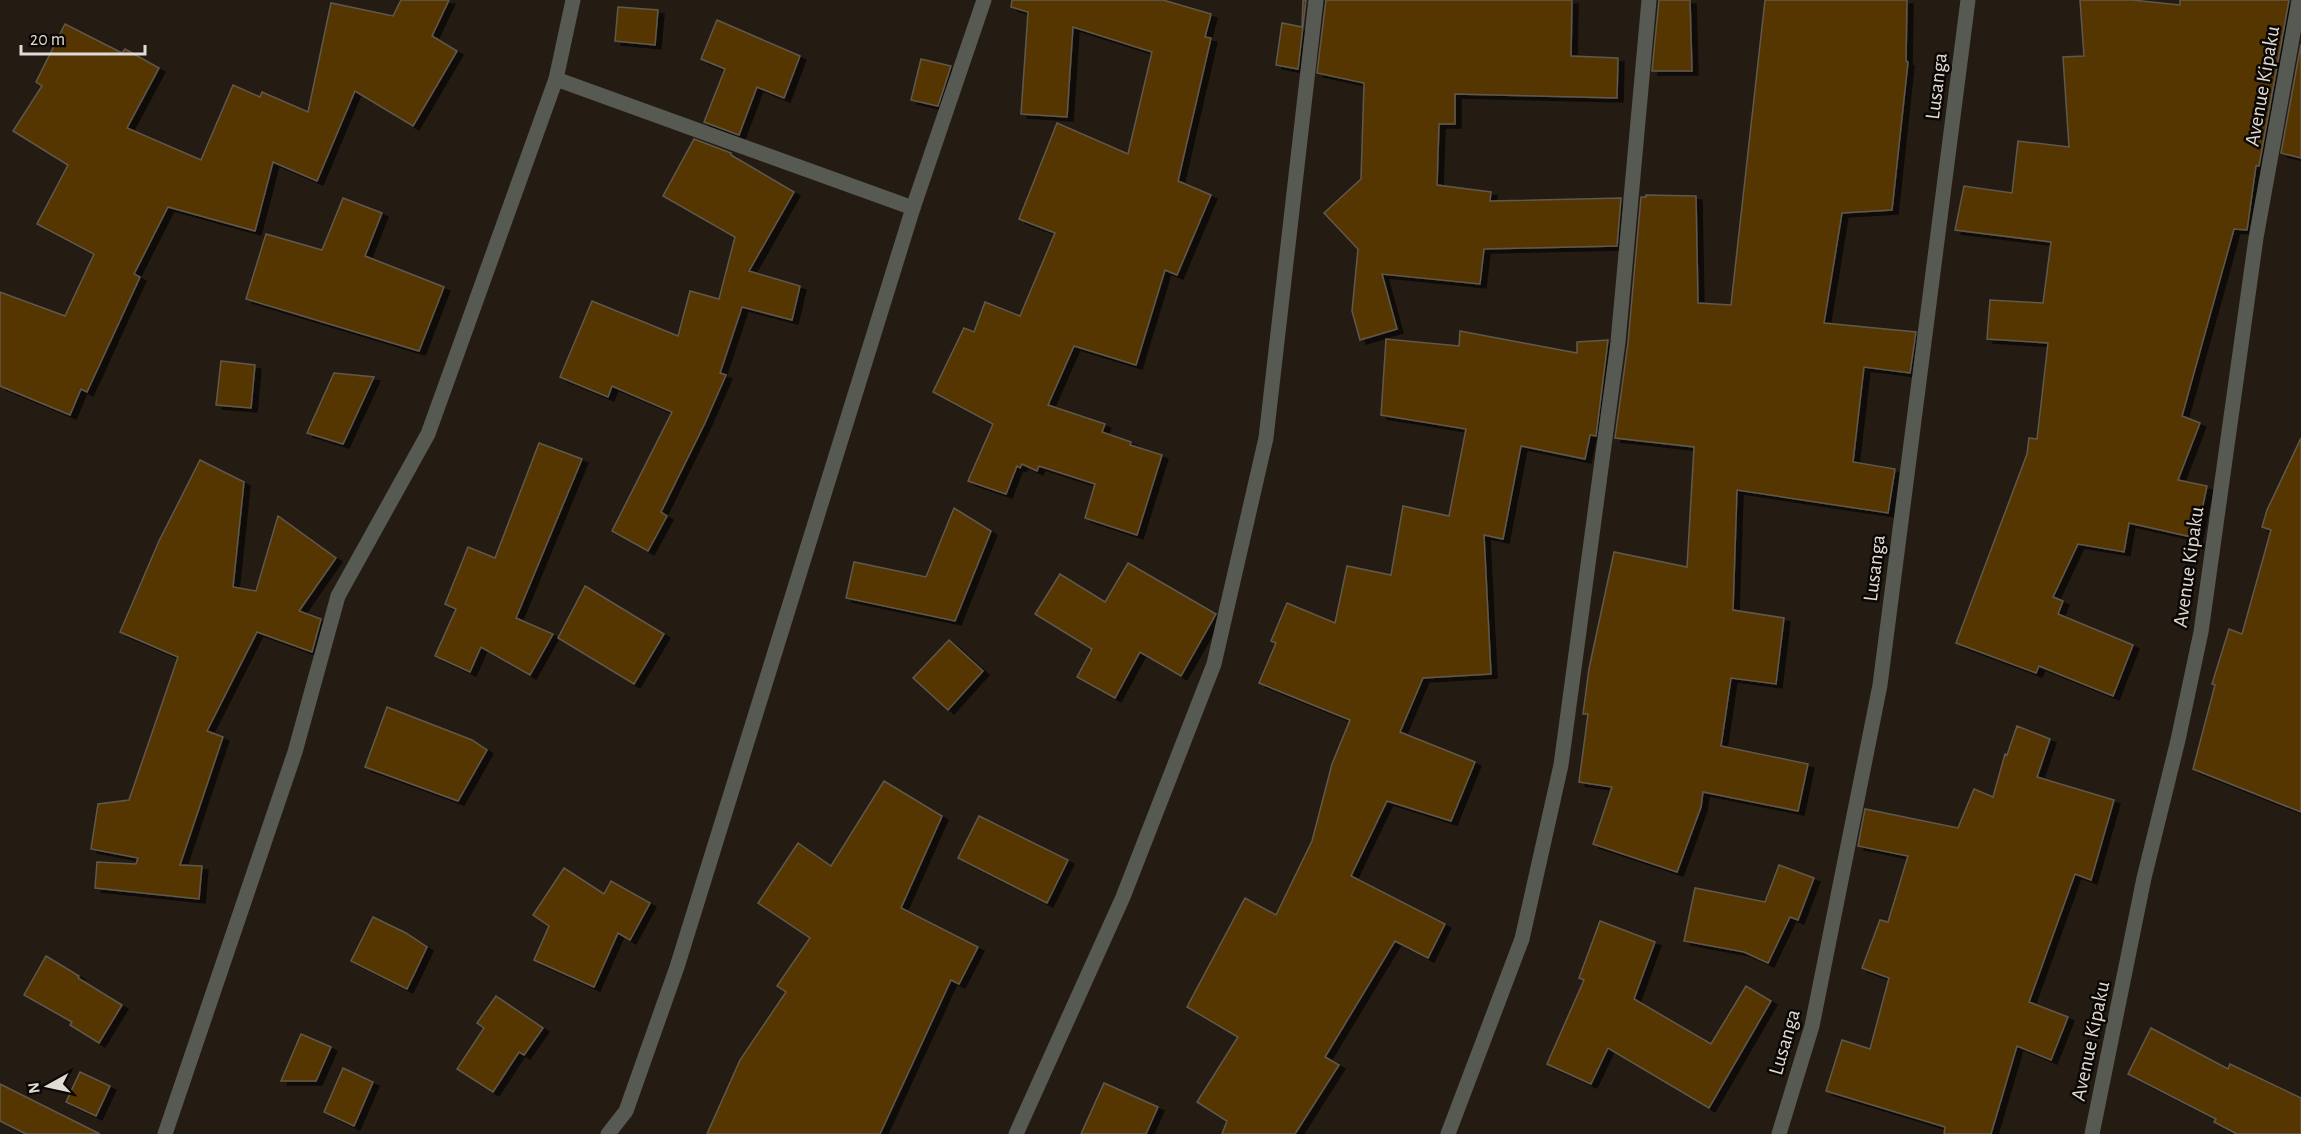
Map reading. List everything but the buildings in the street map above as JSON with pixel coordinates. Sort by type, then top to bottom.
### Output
[{"type":"street","points":[[165,1134],[295,752],[338,597],[428,434],[555,79],[573,0]]},
{"type":"street","points":[[608,1134],[627,1111],[677,967],[913,208],[984,0]]},
{"type":"street","points":[[1016,1134],[1123,897],[1214,664],[1266,438],[1316,0]]},
{"type":"street","points":[[1448,1134],[1521,939],[1561,765],[1618,342],[1649,0]]},
{"type":"street","name":"Lusanga","points":[[1779,1134],[1812,1026],[1880,686],[1968,0]]},
{"type":"street","name":"Avenue Kipaku","points":[[2092,1134],[2144,878],[2178,740],[2201,632],[2256,238],[2299,0]]},
{"type":"street","points":[[555,79],[913,208]]}]
